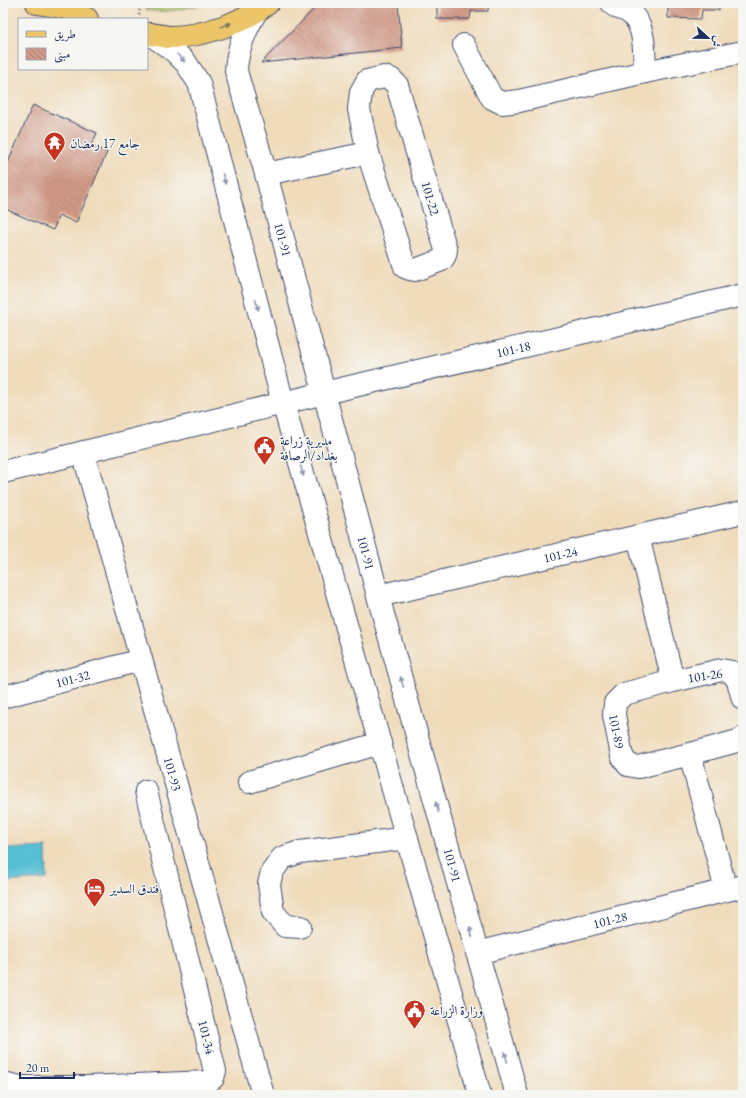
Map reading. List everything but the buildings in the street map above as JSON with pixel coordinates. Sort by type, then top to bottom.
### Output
[{"type":"main road","points":[[37,3],[64,6],[85,18]]},
{"type":"main road","points":[[148,29],[169,37],[207,31],[225,26],[262,7]]},
{"type":"street","points":[[612,3],[615,7],[629,12],[638,20],[643,42],[645,72]]},
{"type":"street","name":"101-91","points":[[262,7],[248,25],[241,42],[237,58],[236,71],[266,174],[378,596],[517,1095]]},
{"type":"street","points":[[148,30],[182,59],[199,83],[283,403],[480,1095]]},
{"type":"street","points":[[464,45],[492,98],[502,103],[518,101],[645,72],[743,52]]},
{"type":"street","name":"101-22","points":[[384,77],[391,79],[397,85],[446,250],[442,260],[415,270],[410,270],[405,267],[368,153],[359,109],[361,92],[367,81],[384,77]]},
{"type":"street","points":[[266,174],[368,153]]},
{"type":"street","name":"101-18","points":[[3,472],[324,393],[743,295]]},
{"type":"street","name":"101-93","points":[[83,452],[263,1095]]},
{"type":"street","name":"101-24","points":[[378,596],[743,512]]},
{"type":"street","points":[[638,536],[673,681]]},
{"type":"street","name":"101-32","points":[[3,697],[141,660]]},
{"type":"street","name":"101-26","points":[[673,681],[721,670],[732,672],[738,681],[743,699]]},
{"type":"street","name":"101-89","points":[[673,681],[624,694],[615,703],[614,715],[622,756],[628,765],[638,767],[690,754]]},
{"type":"street","points":[[735,888],[690,754],[741,740],[743,738]]},
{"type":"street","points":[[249,782],[380,744]]},
{"type":"street","name":"101-34","points":[[3,1083],[20,1087],[87,1091],[208,1082],[213,1078],[215,1071],[146,791]]},
{"type":"street","points":[[300,927],[285,926],[273,912],[269,884],[272,872],[282,858],[300,852],[406,838]]},
{"type":"street","name":"101-28","points":[[477,953],[735,888]]},
{"type":"path","points":[[142,18],[140,8],[143,3]]},
{"type":"green space","points":[[149,3],[205,3],[183,9],[153,11],[146,10]]},
{"type":"water","points":[[46,847],[47,879],[3,882],[3,849]]},
{"type":"place","name":"جامع 17 رمضان","points":[[55,162]]},
{"type":"place","name":"مديرية زراعة بغداد/الرصافة","points":[[265,466]]},
{"type":"place","name":"فندق السدير","points":[[94,908]]},
{"type":"place","name":"وزارة الزراعة","points":[[414,1030]]}]
